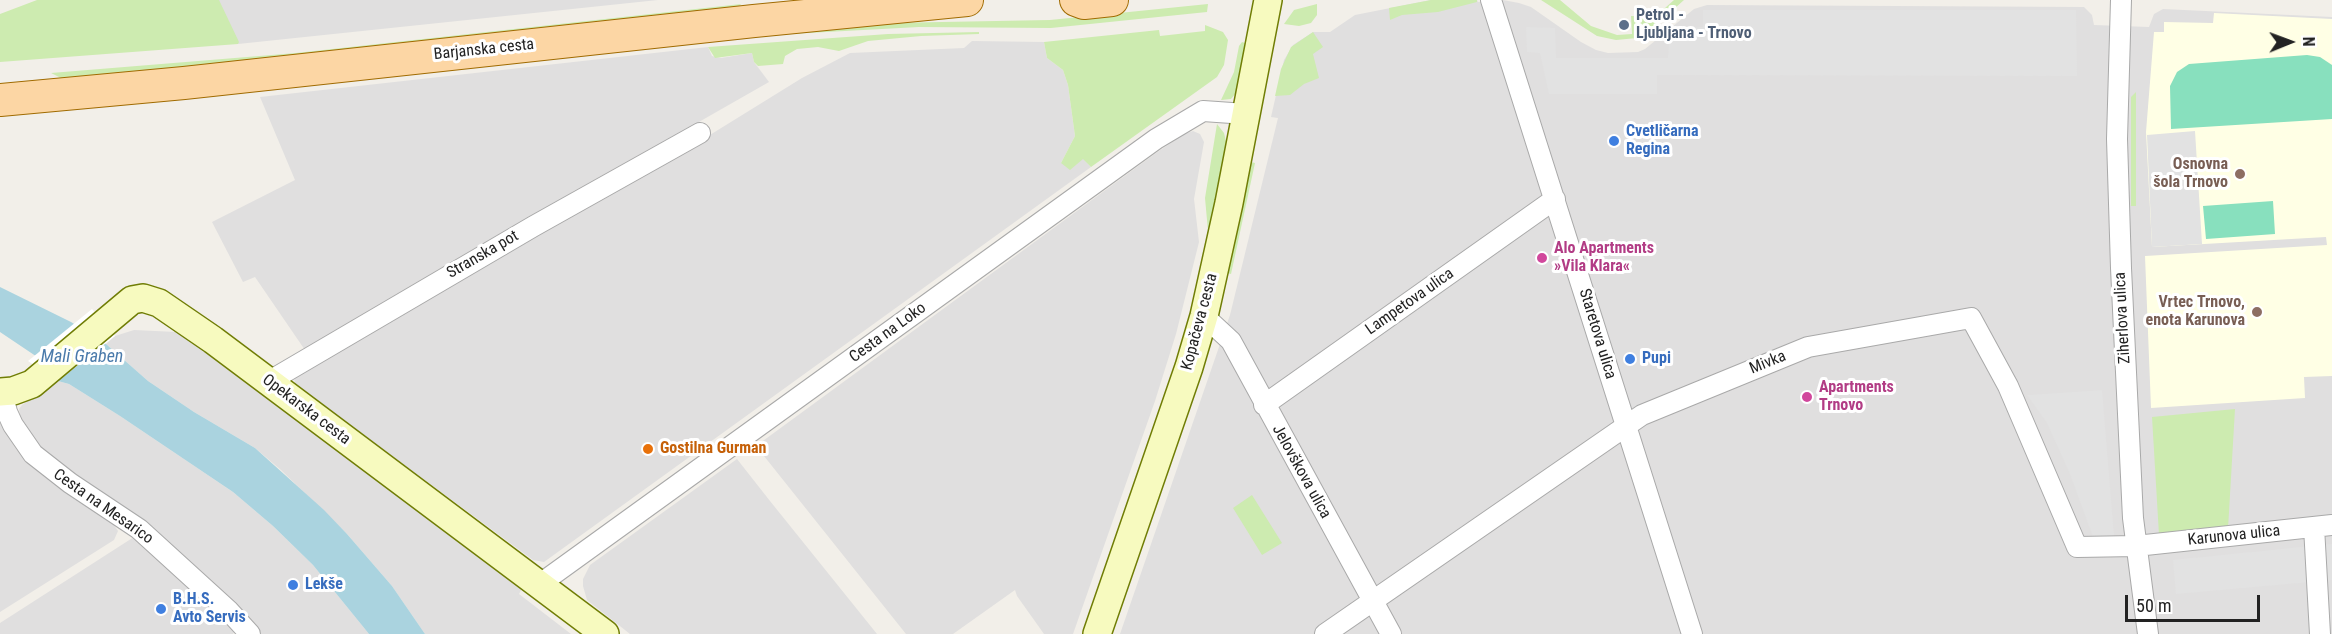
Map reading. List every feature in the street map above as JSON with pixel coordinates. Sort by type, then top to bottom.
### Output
[{"type":"main road","name":"Barjanska cesta","points":[[0,100],[968,0]]},
{"type":"main road","points":[[1076,0],[1084,3],[1112,0]]},
{"type":"street","name":"Kopačeva cesta","points":[[1097,634],[1189,367],[1204,316],[1229,203],[1268,0]]},
{"type":"street","name":"Staretova ulica","points":[[1491,0],[1692,634]]},
{"type":"street","name":"Ziherlova ulica","points":[[2121,0],[2117,139],[2118,202],[2136,546],[2148,634]]},
{"type":"street","name":"Cesta na Loko","points":[[540,584],[1156,139],[1203,111],[1246,114]]},
{"type":"street","name":"Stranska pot","points":[[268,382],[534,226],[700,133]]},
{"type":"street","name":"Lampetova ulica","points":[[1264,405],[1555,199]]},
{"type":"street","name":"Opekarska cesta","points":[[1,392],[13,391],[32,384],[132,300],[143,298],[159,303],[213,340],[605,634]]},
{"type":"street","name":"Jelovškova ulica","points":[[1204,316],[1231,341],[1391,634]]},
{"type":"street","name":"Mivka","points":[[1325,634],[1642,415],[1808,347],[1971,318],[2008,386],[2077,547],[2136,546]]},
{"type":"street","name":"Cesta na Mesarico","points":[[1,392],[10,419],[33,454],[70,483],[139,529],[229,611],[250,634]]},
{"type":"street","name":"Karunova ulica","points":[[2136,546],[2323,526]]},
{"type":"street","points":[[2320,634],[2323,526]]},
{"type":"shaded area","points":[[218,0],[658,0],[238,44]]},
{"type":"shaded area","points":[[1431,0],[1477,0],[1478,2],[1503,0],[1519,3],[1531,7],[1581,42],[1608,53],[1638,52],[1645,49],[1694,9],[1707,5],[2084,7],[2092,15],[2094,25],[2149,27],[2154,14],[2163,9],[2332,17],[2332,634],[1120,634],[1230,315],[1278,118],[1271,117],[1284,60],[1293,45],[1313,32],[1330,32],[1355,15]]},
{"type":"shaded area","points":[[1703,10],[2076,10],[2077,76],[1657,75],[1657,94],[1549,94],[1540,53],[1527,52],[1526,27],[1555,28],[1556,58],[1668,58],[1670,30],[1703,27]]},
{"type":"shaded area","points":[[2214,13],[2332,19],[2332,376],[2304,377],[2305,398],[2151,408],[2145,256],[2327,245],[2326,237],[2152,247],[2146,132],[2154,32],[2164,32],[2164,22],[2213,23]]},
{"type":"shaded area","points":[[972,41],[1044,42],[1047,58],[1063,70],[1068,85],[1075,136],[1061,163],[1083,158],[1091,167],[544,562],[533,560],[295,384],[293,371],[663,164],[802,78],[850,53],[964,48]]},
{"type":"shaded area","points":[[708,47],[712,56],[721,58],[752,53],[754,62],[769,82],[534,216],[307,353],[255,277],[243,282],[212,222],[295,180],[260,97]]},
{"type":"shaded area","points":[[1193,131],[1200,134],[1204,142],[1194,199],[1199,242],[1176,334],[1155,401],[1073,634],[1044,634],[1015,590],[953,634],[906,634],[756,446],[1156,153],[1184,134]]},
{"type":"shaded area","points":[[2195,131],[2202,244],[2152,247],[2147,135]]},
{"type":"shaded area","points":[[134,330],[176,332],[197,345],[522,588],[519,594],[571,634],[425,634],[392,586],[347,534],[281,470],[255,448],[194,412],[148,381],[106,344],[115,336]]},
{"type":"shaded area","points":[[58,381],[69,384],[120,416],[233,492],[273,526],[313,565],[369,634],[261,634],[217,587],[138,516],[99,496],[41,449],[21,423],[19,409]]},
{"type":"shaded area","points":[[2102,390],[2114,536],[2093,537],[2070,474],[2047,423],[2027,395]]},
{"type":"shaded area","points":[[0,423],[17,450],[31,466],[112,522],[118,531],[114,540],[0,612]]},
{"type":"shaded area","points":[[737,459],[877,634],[630,634],[587,600],[583,579],[590,565]]},
{"type":"shaded area","points":[[134,537],[203,600],[234,632],[233,634],[0,634],[0,623]]},
{"type":"shaded area","points":[[2332,544],[2332,580],[2176,594],[2173,560]]},
{"type":"green space","points":[[37,0],[219,0],[239,42],[238,44],[0,62],[0,14]]},
{"type":"green space","points":[[1431,0],[1477,0],[1477,2],[1438,12],[1402,15],[1390,20],[1389,8]]},
{"type":"green space","points":[[1541,0],[1560,0],[1591,26],[1617,35],[1632,34],[1631,16],[1649,16],[1649,13],[1665,8],[1674,0],[1684,0],[1644,36],[1616,40],[1597,36]]},
{"type":"green space","points":[[741,4],[737,9],[728,13],[63,79],[51,73],[296,53]]},
{"type":"green space","points":[[1208,4],[1207,12],[1051,28],[919,27],[789,34],[692,43],[888,23],[1050,20]]},
{"type":"green space","points":[[1317,4],[1317,15],[1311,23],[1299,26],[1284,24],[1294,10]]},
{"type":"green space","points":[[1205,25],[1223,32],[1228,40],[1224,65],[1217,77],[1091,167],[1083,159],[1070,170],[1061,163],[1075,136],[1068,85],[1063,70],[1047,58],[1044,42],[1159,30],[1160,36],[1205,31]]},
{"type":"green space","points":[[979,32],[979,34],[868,41],[839,51],[818,47],[797,49],[785,56],[783,64],[758,66],[754,62],[752,53],[715,58],[708,47],[888,34]]},
{"type":"green space","points":[[1313,32],[1323,47],[1313,54],[1319,78],[1304,84],[1290,95],[1275,96],[1281,69],[1291,47]]},
{"type":"green space","points":[[1242,42],[1245,43],[1236,93],[1231,99],[1221,100],[1234,72],[1239,46]]},
{"type":"green space","points":[[2307,55],[2320,57],[2332,65],[2332,119],[2171,129],[2170,86],[2177,72],[2189,64]]},
{"type":"green space","points":[[2136,92],[2136,206],[2131,206],[2131,97]]},
{"type":"green space","points":[[1217,124],[1224,133],[1227,145],[1206,261],[1203,260],[1208,231],[1205,198]]},
{"type":"green space","points":[[1251,162],[1255,163],[1231,274],[1227,273]]},
{"type":"green space","points":[[2273,201],[2275,234],[2206,239],[2203,206]]},
{"type":"green space","points":[[2235,409],[2228,529],[2159,535],[2152,417]]},
{"type":"green space","points":[[1252,495],[1282,543],[1262,555],[1233,508]]},
{"type":"water","name":"Mali Graben","points":[[0,287],[71,322],[106,344],[148,381],[194,412],[255,448],[324,510],[347,534],[392,586],[425,634],[369,634],[313,565],[273,526],[233,492],[120,416],[69,384],[58,381],[64,375],[0,332]]},
{"type":"pier","points":[[92,309],[115,336],[58,381],[28,361]]},
{"type":"place","name":"Petrol - Ljubljana - Trnovo","points":[[1624,25]]},
{"type":"place","name":"Cvetličarna Regina","points":[[1614,141]]},
{"type":"place","name":"Osnovna šola Trnovo","points":[[2240,174]]},
{"type":"place","name":"Alo Apartments »Vila Klara«","points":[[1542,258]]},
{"type":"place","name":"Vrtec Trnovo, enota Karunova","points":[[2257,312]]},
{"type":"place","name":"Pupi","points":[[1630,359]]},
{"type":"place","name":"Apartments Trnovo","points":[[1807,397]]},
{"type":"place","name":"Gostilna Gurman","points":[[648,449]]},
{"type":"place","name":"Lekše","points":[[293,585]]},
{"type":"place","name":"B.H.S. Avto Servis","points":[[161,609]]}]
